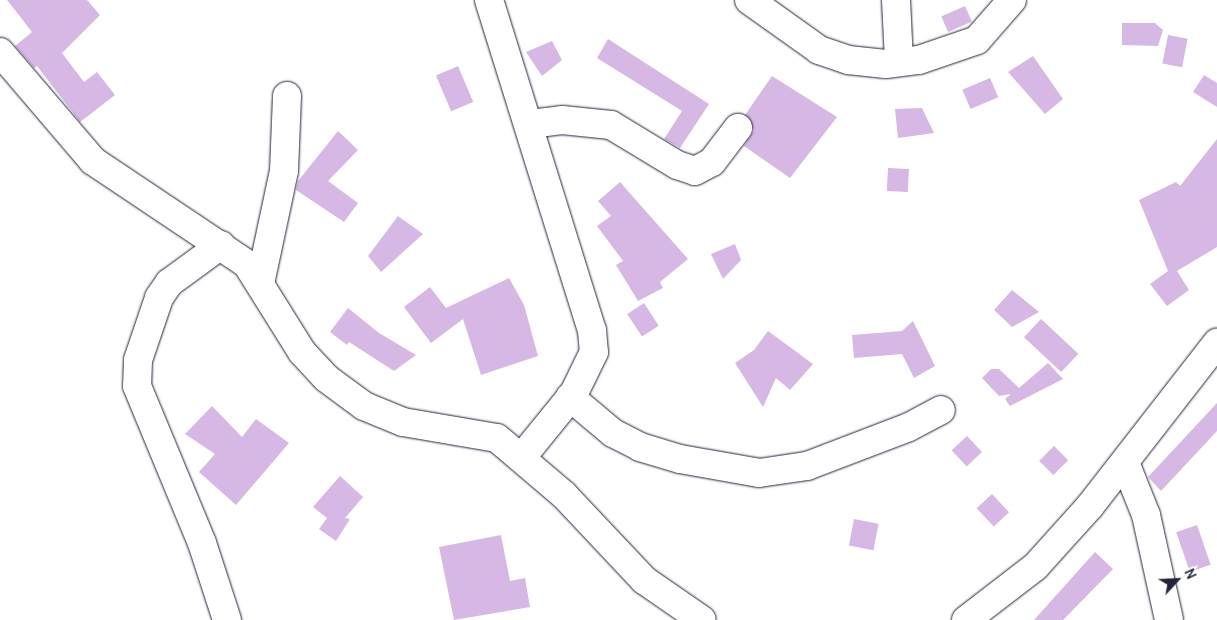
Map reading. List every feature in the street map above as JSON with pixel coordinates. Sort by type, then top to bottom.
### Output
[{"type":"street","points":[[489,0],[530,124],[592,330],[594,352],[570,397],[522,457]]},
{"type":"street","points":[[749,0],[818,50],[848,60],[899,62],[977,40],[1012,0]]},
{"type":"street","points":[[896,0],[899,62]]},
{"type":"street","points":[[0,52],[93,161],[221,245],[261,280],[302,352],[364,406],[403,422],[485,434],[522,457],[644,580],[702,620]]},
{"type":"street","points":[[261,280],[284,171],[287,96]]},
{"type":"street","points":[[530,124],[562,120],[611,125],[685,170],[696,171],[712,162],[738,128]]},
{"type":"street","points":[[221,245],[170,282],[159,298],[138,360],[137,386],[202,543],[227,620]]},
{"type":"street","points":[[966,620],[1036,566],[1126,465],[1217,343]]},
{"type":"street","points":[[570,397],[613,433],[640,447],[680,459],[758,473],[807,466],[909,427],[941,410]]},
{"type":"street","points":[[1126,465],[1146,515],[1169,620]]},
{"type":"building","points":[[7,0],[87,0],[100,15],[62,53],[84,82],[97,72],[115,95],[80,122],[37,66],[34,68],[15,46],[32,32]]},
{"type":"building","points":[[965,6],[972,22],[948,32],[941,17]]},
{"type":"building","points":[[1122,23],[1155,23],[1163,30],[1158,46],[1122,45]]},
{"type":"building","points":[[1168,35],[1188,39],[1182,67],[1162,63]]},
{"type":"building","points":[[608,39],[709,104],[680,148],[664,139],[682,111],[597,58]]},
{"type":"building","points":[[552,41],[562,60],[542,76],[526,52]]},
{"type":"building","points":[[1033,56],[1063,99],[1045,114],[1008,72]]},
{"type":"building","points":[[458,66],[473,102],[451,111],[436,75]]},
{"type":"building","points":[[1204,75],[1217,83],[1217,107],[1193,92]]},
{"type":"building","points":[[772,76],[837,117],[790,178],[744,146],[754,130],[745,115]]},
{"type":"building","points":[[990,78],[998,97],[971,109],[962,90]]},
{"type":"building","points":[[922,108],[934,133],[898,138],[895,109]]},
{"type":"building","points":[[338,131],[358,150],[328,181],[358,203],[344,222],[296,190],[298,181]]},
{"type":"building","points":[[1217,139],[1217,247],[1177,271],[1189,290],[1167,306],[1150,284],[1168,271],[1139,200],[1176,182],[1180,186]]},
{"type":"building","points":[[888,168],[909,169],[908,192],[887,191]]},
{"type":"building","points":[[620,182],[688,259],[660,282],[663,288],[638,301],[616,265],[623,261],[597,226],[611,216],[598,201]]},
{"type":"building","points":[[398,216],[423,234],[381,272],[368,256]]},
{"type":"building","points":[[735,244],[741,260],[723,279],[711,254]]},
{"type":"building","points":[[509,278],[524,305],[538,356],[481,375],[463,319],[431,343],[404,307],[430,287],[446,308]]},
{"type":"building","points":[[1012,290],[1039,312],[1012,327],[994,310]]},
{"type":"building","points":[[644,303],[659,326],[642,337],[627,314]]},
{"type":"building","points":[[348,308],[379,333],[416,355],[394,371],[349,342],[347,345],[330,332]]},
{"type":"building","points":[[1041,319],[1078,354],[1061,372],[1024,337]]},
{"type":"building","points":[[913,321],[935,366],[914,378],[902,354],[854,358],[852,335],[902,331]]},
{"type":"building","points":[[768,331],[813,364],[790,390],[776,378],[763,407],[735,363],[754,350]]},
{"type":"building","points":[[1048,363],[1063,379],[1010,406],[1005,399],[1011,394],[999,396],[982,378],[991,369],[999,369],[1019,388]]},
{"type":"building","points":[[1217,403],[1217,431],[1161,491],[1148,477]]},
{"type":"building","points":[[212,406],[242,437],[256,419],[289,443],[236,505],[199,472],[215,454],[185,434]]},
{"type":"building","points":[[967,436],[982,452],[967,466],[952,450]]},
{"type":"building","points":[[1054,446],[1068,460],[1053,475],[1039,461]]},
{"type":"building","points":[[340,476],[363,497],[345,518],[350,519],[336,541],[319,529],[327,518],[313,507]]},
{"type":"building","points":[[992,494],[1009,512],[994,527],[977,508]]},
{"type":"building","points":[[854,519],[879,524],[873,550],[849,546]]},
{"type":"building","points":[[1197,525],[1211,565],[1190,572],[1176,532]]},
{"type":"building","points":[[501,535],[510,581],[525,578],[530,607],[454,620],[439,547]]},
{"type":"building","points":[[1095,552],[1113,569],[1063,620],[1034,620]]}]
